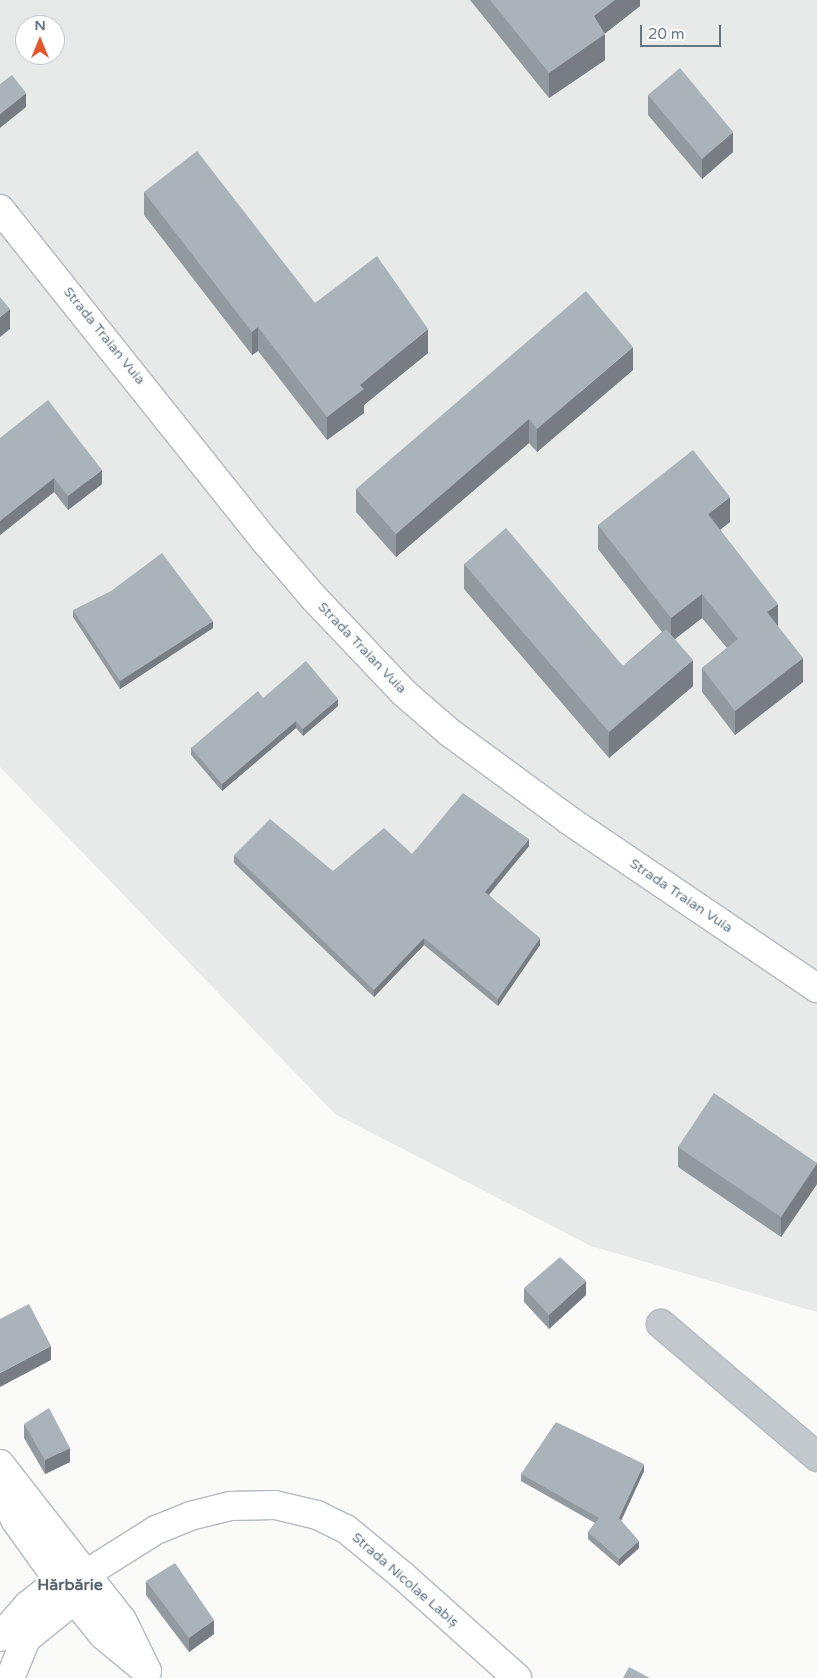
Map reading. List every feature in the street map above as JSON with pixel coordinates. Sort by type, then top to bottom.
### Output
[{"type":"street","name":"Strada Traian Vuia","points":[[0,209],[266,542],[314,598],[404,693],[449,732],[570,821],[817,988]]},
{"type":"street","points":[[661,1324],[817,1457]]},
{"type":"street","points":[[0,1464],[122,1620],[150,1674]]},
{"type":"street","points":[[0,1491],[16,1521],[66,1590],[103,1635],[150,1674]]},
{"type":"street","name":"Strada Nicolae Labiș","points":[[66,1590],[86,1574],[156,1530],[190,1516],[230,1506],[275,1505],[316,1515],[346,1529],[372,1549],[516,1678]]},
{"type":"street","points":[[0,1637],[28,1604],[66,1590]]},
{"type":"street","points":[[10,1678],[26,1639],[66,1590]]},
{"type":"shaded area","points":[[0,0],[817,0],[817,1312],[591,1246],[335,1114],[0,767]]},
{"type":"building","points":[[490,0],[615,0],[594,16],[605,34],[549,73]]},
{"type":"building","points":[[680,68],[733,132],[702,159],[648,95]]},
{"type":"building","points":[[12,75],[26,93],[0,114],[0,84]]},
{"type":"building","points":[[197,151],[315,303],[377,256],[428,329],[360,385],[364,389],[327,417],[258,327],[252,332],[144,192]]},
{"type":"building","points":[[586,291],[633,347],[537,429],[529,419],[396,534],[356,489]]},
{"type":"building","points":[[0,297],[10,309],[0,317]]},
{"type":"building","points":[[48,400],[102,470],[68,496],[54,478],[0,521],[0,438]]},
{"type":"building","points":[[693,450],[730,497],[708,514],[778,604],[767,612],[803,658],[735,711],[702,668],[738,639],[702,594],[671,618],[598,525]]},
{"type":"building","points":[[506,528],[623,666],[666,629],[693,660],[609,732],[464,564]]},
{"type":"building","points":[[162,553],[213,621],[120,681],[73,610],[111,591]]},
{"type":"building","points":[[306,661],[338,699],[303,729],[296,721],[222,784],[191,748],[258,691],[263,698]]},
{"type":"building","points":[[463,793],[529,839],[485,892],[540,938],[498,999],[424,938],[374,990],[234,855],[270,819],[333,871],[384,828],[412,854]]},
{"type":"building","points":[[714,1093],[817,1163],[781,1217],[678,1147]]},
{"type":"building","points":[[560,1257],[586,1281],[549,1315],[524,1288]]},
{"type":"building","points":[[29,1304],[51,1346],[0,1373],[0,1319]]},
{"type":"building","points":[[49,1408],[70,1448],[45,1460],[24,1424]]},
{"type":"building","points":[[556,1422],[644,1464],[619,1518],[639,1541],[619,1559],[588,1532],[599,1518],[521,1474]]},
{"type":"building","points":[[175,1563],[214,1620],[189,1638],[146,1581]]},
{"type":"building","points":[[629,1667],[650,1678],[623,1678]]},
{"type":"district","name":"Hărbărie","points":[[70,1585]]}]
